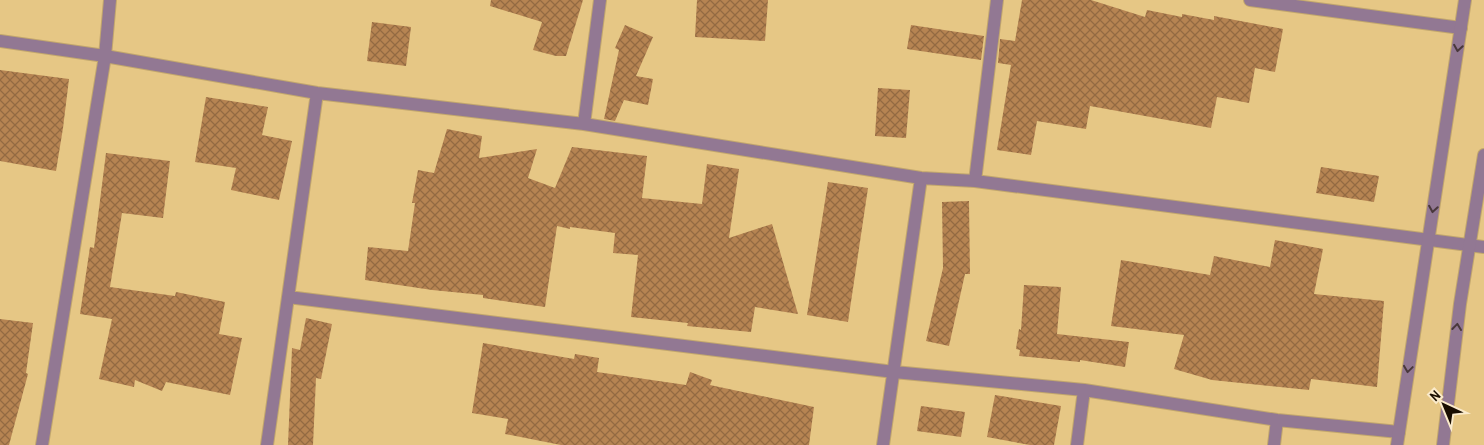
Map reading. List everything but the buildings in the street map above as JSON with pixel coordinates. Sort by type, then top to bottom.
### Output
[{"type":"street","points":[[42,445],[105,56],[110,0]]},
{"type":"street","points":[[584,124],[600,0]]},
{"type":"street","points":[[975,181],[997,0]]},
{"type":"street","points":[[1250,0],[1461,28]]},
{"type":"street","points":[[1397,445],[1465,0]]},
{"type":"street","points":[[0,41],[105,56],[317,93],[584,124],[921,178],[975,181],[1484,248]]},
{"type":"street","points":[[267,445],[317,93]]},
{"type":"street","points":[[1443,445],[1460,304],[1484,155]]},
{"type":"street","points":[[884,445],[921,178]]},
{"type":"street","points":[[288,296],[894,372],[1084,390],[1277,420],[1399,432]]},
{"type":"street","points":[[1077,445],[1084,390]]},
{"type":"street","points":[[1274,445],[1277,420]]}]
